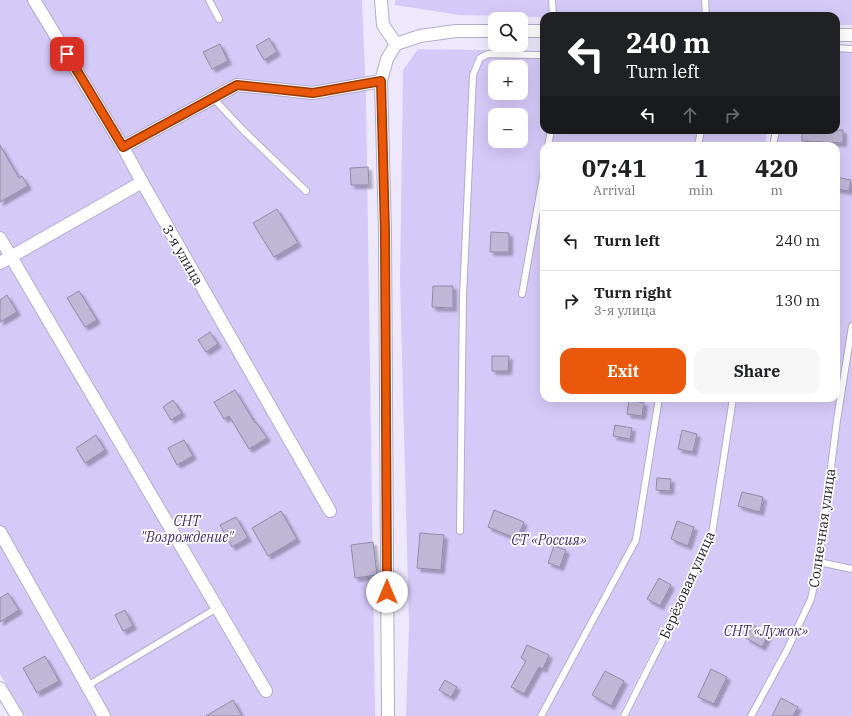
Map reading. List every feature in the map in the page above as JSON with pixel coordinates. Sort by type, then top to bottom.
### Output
[{"type":"street","name":"3-я улица","points":[[34,0],[123,147],[330,511]]},
{"type":"street","points":[[381,0],[383,25],[396,44]]},
{"type":"street","points":[[388,716],[385,232],[381,81],[387,59],[396,44],[420,36],[456,31],[488,31]]},
{"type":"street","points":[[528,31],[540,31]]},
{"type":"street","points":[[840,35],[852,35]]},
{"type":"street","points":[[123,147],[237,85],[313,93],[381,81]]},
{"type":"street","points":[[0,263],[142,182]]},
{"type":"street","points":[[0,238],[266,692]]},
{"type":"street","points":[[0,532],[104,716]]},
{"type":"street","points":[[0,688],[17,716]]},
{"type":"lane","points":[[209,0],[219,19]]},
{"type":"lane","points":[[552,0],[553,12]]},
{"type":"lane","points":[[705,0],[706,12]]},
{"type":"lane","points":[[840,48],[852,48]]},
{"type":"lane","points":[[460,531],[463,297],[473,75],[480,58],[488,54],[540,55]]},
{"type":"lane","points":[[213,98],[242,129],[306,191]]},
{"type":"lane","points":[[522,294],[540,193]]},
{"type":"lane","name":"Солнечная улица","points":[[840,401],[852,326]]},
{"type":"lane","points":[[541,716],[636,540],[658,402]]},
{"type":"lane","name":"Берёзовая улица","points":[[624,716],[668,629],[712,534],[732,402]]},
{"type":"lane","name":"Солнечная улица","points":[[751,716],[787,650],[811,599],[819,562],[840,402]]},
{"type":"lane","points":[[819,562],[852,568]]},
{"type":"lane","points":[[87,686],[217,608]]},
{"type":"green space","name":"СНТ \"Возрождение\"","points":[[0,0],[362,0],[366,95],[375,716],[25,716],[0,674]]},
{"type":"green space","points":[[395,0],[852,0],[852,25],[840,25],[840,12],[540,12],[540,17],[528,17],[528,12],[488,12],[488,16],[459,15],[395,5]]},
{"type":"green space","name":"СТ «Россия»","points":[[418,49],[488,50],[488,52],[540,51],[540,134],[766,134],[766,142],[540,142],[540,402],[729,402],[708,540],[619,716],[406,716],[409,626],[400,281],[403,70]]},
{"type":"green space","name":"СНТ «Лужок»","points":[[840,51],[852,52],[852,716],[626,716],[714,542],[719,499],[735,402],[840,402],[840,142],[777,142],[778,134],[840,134]]},
{"type":"building","points":[[269,38],[277,52],[264,60],[256,46]]},
{"type":"building","points":[[220,44],[228,61],[212,69],[203,52]]},
{"type":"building","points":[[840,130],[843,130],[843,143],[802,141],[802,134],[840,134]]},
{"type":"building","points":[[0,145],[19,178],[22,176],[28,186],[0,202]]},
{"type":"building","points":[[368,167],[369,185],[351,185],[350,168]]},
{"type":"building","points":[[840,178],[851,180],[849,191],[840,190]]},
{"type":"building","points":[[277,209],[298,243],[274,257],[253,223]]},
{"type":"building","points":[[491,232],[509,233],[509,252],[490,252]]},
{"type":"building","points":[[433,286],[453,286],[453,308],[432,307]]},
{"type":"building","points":[[79,291],[97,320],[85,327],[67,298]]},
{"type":"building","points":[[7,295],[17,312],[0,322],[0,300]]},
{"type":"building","points":[[210,332],[218,344],[206,352],[198,340]]},
{"type":"building","points":[[492,356],[509,356],[508,371],[492,371]]},
{"type":"building","points":[[235,390],[255,423],[256,422],[267,438],[249,449],[229,416],[224,419],[214,402]]},
{"type":"building","points":[[173,400],[182,413],[171,420],[163,407]]},
{"type":"building","points":[[629,402],[644,403],[642,416],[627,414]]},
{"type":"building","points":[[615,425],[632,428],[630,439],[613,436]]},
{"type":"building","points":[[682,430],[697,434],[693,452],[678,449]]},
{"type":"building","points":[[96,435],[105,450],[85,463],[76,448]]},
{"type":"building","points":[[184,440],[193,456],[177,465],[168,448]]},
{"type":"building","points":[[657,478],[671,479],[670,491],[656,490]]},
{"type":"building","points":[[742,492],[763,497],[760,512],[738,506]]},
{"type":"building","points":[[494,510],[524,522],[517,539],[488,527]]},
{"type":"building","points":[[281,511],[297,539],[268,556],[252,528]]},
{"type":"building","points":[[236,517],[248,538],[232,547],[220,525]]},
{"type":"building","points":[[677,521],[694,527],[688,546],[671,539]]},
{"type":"building","points":[[420,533],[444,535],[441,570],[417,568]]},
{"type":"building","points":[[373,542],[377,575],[355,578],[351,545]]},
{"type":"building","points":[[554,546],[566,550],[560,567],[548,563]]},
{"type":"building","points":[[659,578],[671,585],[660,606],[647,599]]},
{"type":"building","points":[[8,593],[19,610],[0,622],[0,598]]},
{"type":"building","points":[[125,610],[133,626],[123,631],[115,615]]},
{"type":"building","points":[[753,625],[769,634],[762,647],[746,638]]},
{"type":"building","points":[[527,645],[549,655],[543,669],[539,667],[524,694],[511,687],[526,661],[521,658]]},
{"type":"building","points":[[45,656],[59,681],[37,693],[23,668]]},
{"type":"building","points":[[711,669],[727,677],[714,704],[698,697]]},
{"type":"building","points":[[605,671],[624,681],[611,706],[592,695]]},
{"type":"building","points":[[445,680],[457,687],[451,697],[439,690]]},
{"type":"building","points":[[781,698],[798,707],[793,716],[772,716]]},
{"type":"building","points":[[233,700],[242,716],[206,716]]},
{"type":"route","points":[[67,54],[123,147],[237,85],[313,93],[381,81],[385,232],[387,592]]}]
